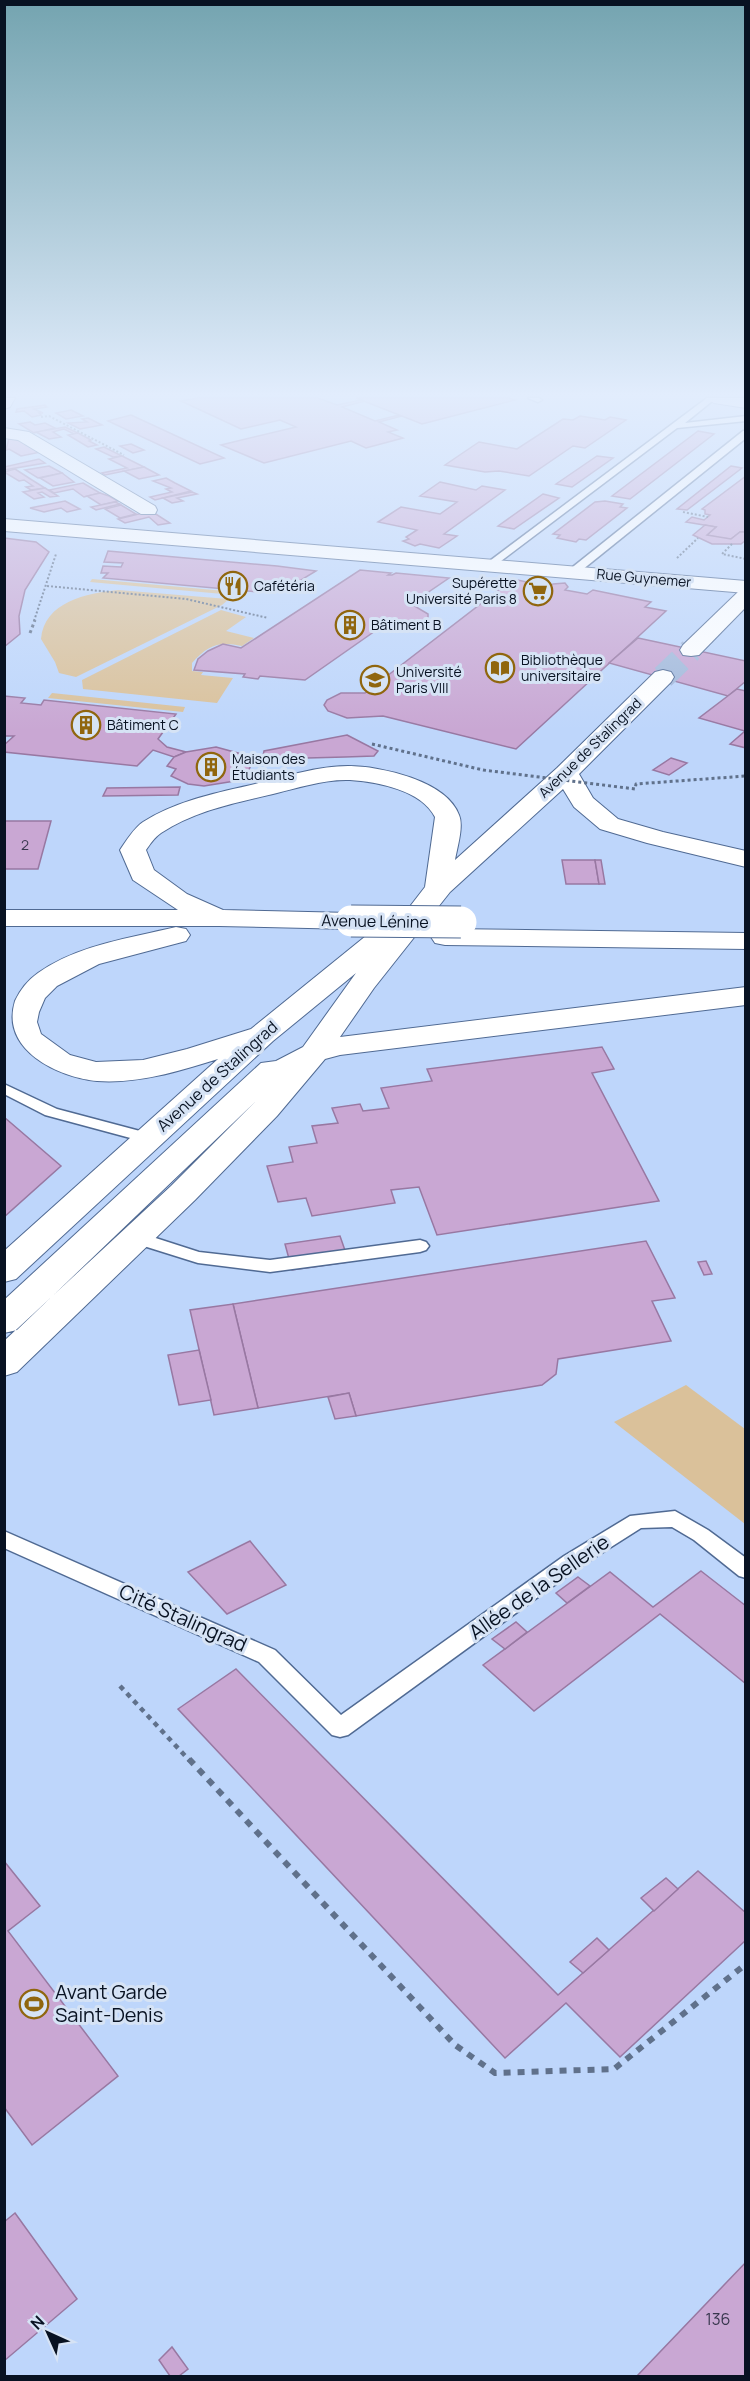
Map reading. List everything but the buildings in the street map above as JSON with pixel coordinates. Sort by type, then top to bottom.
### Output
[{"type":"main road","name":"Rue Guynemer","points":[[4,525],[746,587]]},
{"type":"main road","points":[[691,650],[746,595]]},
{"type":"main road","name":"Avenue de Stalingrad","points":[[4,1271],[261,1035],[438,891],[566,772],[663,677]]},
{"type":"main road","points":[[566,772],[583,802],[609,824],[656,838],[746,859]]},
{"type":"main road","points":[[219,918],[178,900],[142,874],[133,850],[149,829],[174,815],[206,803],[312,777],[348,773],[379,776],[425,793],[441,804],[448,817],[448,830],[438,891]]},
{"type":"main road","name":"Avenue de Stalingrad","points":[[4,1363],[137,1238],[363,982],[438,891]]},
{"type":"main road","name":"Avenue Lénine","points":[[4,918],[219,918],[344,929]]},
{"type":"main road","name":"Avenue Lénine","points":[[4,936],[746,924]]},
{"type":"main road","name":"Avenue Lénine","points":[[453,929],[746,941]]},
{"type":"main road","points":[[176,935],[92,957],[54,976],[35,994],[25,1009],[22,1021],[28,1038],[44,1052],[67,1065],[105,1072],[161,1065],[261,1035]]},
{"type":"main road","name":"Avenue de Stalingrad","points":[[314,1053],[363,982]]},
{"type":"main road","points":[[262,1096],[314,1053],[337,1046],[746,996]]},
{"type":"main road","points":[[262,1096],[293,1088],[370,1042]]},
{"type":"main road","name":"Avenue de Stalingrad","points":[[4,1321],[262,1096]]},
{"type":"main road","points":[[4,1278],[64,1216]]},
{"type":"lane","points":[[490,565],[565,509]]},
{"type":"lane","points":[[573,572],[651,509]]},
{"type":"lane","points":[[4,1088],[51,1112],[149,1138]]},
{"type":"lane","points":[[137,1238],[198,1257],[270,1266],[420,1246]]},
{"type":"lane","name":"Allée de la Sellerie","points":[[340,1728],[571,1562],[637,1521],[675,1519],[701,1535],[746,1570]]},
{"type":"lane","name":"Cité Stalingrad","points":[[4,1539],[267,1656],[340,1728]]},
{"type":"path","points":[[732,544],[722,554],[746,559]]},
{"type":"path","points":[[30,633],[56,554]]},
{"type":"path","points":[[47,586],[186,599],[268,618]]},
{"type":"path","points":[[372,744],[483,770],[635,789],[636,784],[746,776]]},
{"type":"path","points":[[120,1686],[456,2045],[495,2073],[614,2069],[746,1964]]},
{"type":"shaded area","points":[[92,579],[247,593],[245,596],[90,582]]},
{"type":"shaded area","points":[[118,590],[229,599],[222,605],[76,677],[59,673],[41,639],[44,626],[50,616],[59,608],[81,597]]},
{"type":"shaded area","points":[[221,610],[246,617],[226,631],[254,638],[242,646],[220,644],[209,648],[192,663],[192,671],[203,672],[201,675],[233,678],[217,703],[83,689],[82,680]]},
{"type":"shaded area","points":[[52,693],[185,707],[183,712],[48,698]]},
{"type":"shaded area","points":[[686,1385],[745,1429],[745,1524],[614,1422]]},
{"type":"tunnel","points":[[663,677],[691,650]]},
{"type":"place","name":"Cafétéria","points":[[233,586]]},
{"type":"place","name":"Supérette Université Paris 8","points":[[538,591]]},
{"type":"place","name":"Bâtiment B","points":[[350,625]]},
{"type":"place","name":"Bibliothèque universitaire","points":[[500,668]]},
{"type":"place","name":"Université Paris VIII","points":[[375,680]]},
{"type":"place","name":"Bâtiment C","points":[[86,725]]},
{"type":"place","name":"Maison des Étudiants","points":[[211,767]]},
{"type":"place","name":"Avant Garde Saint-Denis","points":[[34,2004]]}]
